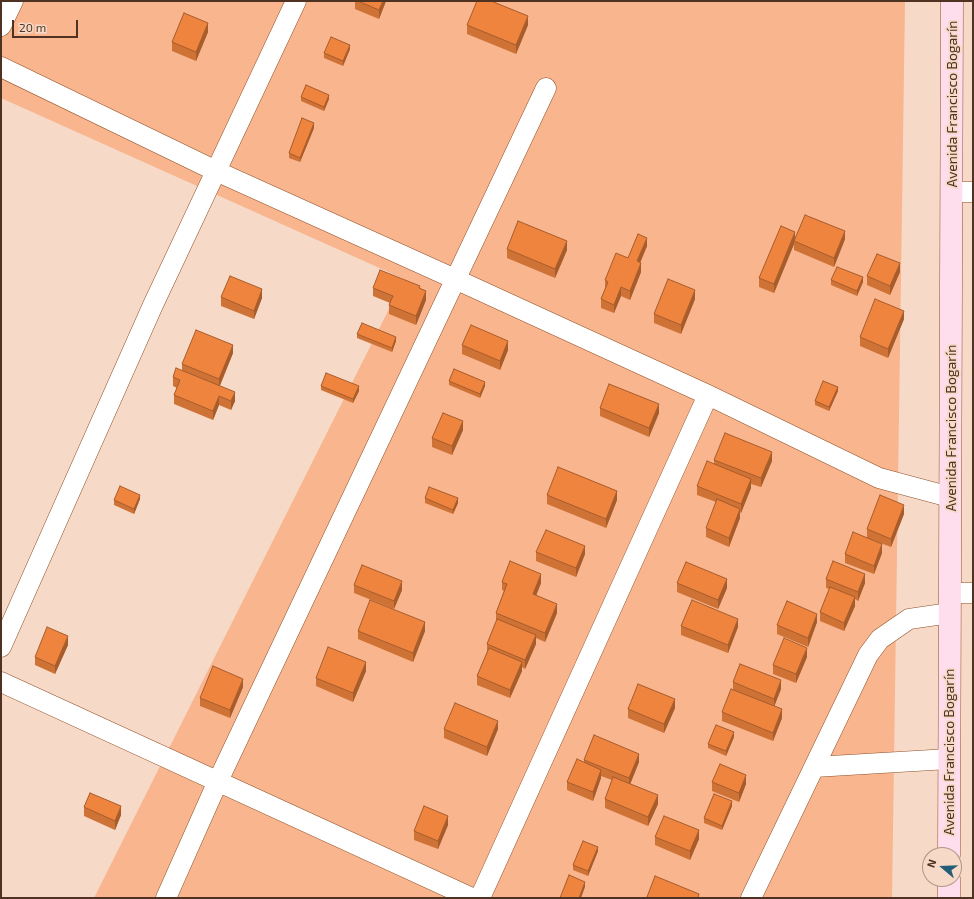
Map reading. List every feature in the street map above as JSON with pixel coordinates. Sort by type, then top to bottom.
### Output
[{"type":"street","points":[[1,26],[13,1]]},
{"type":"street","points":[[1,647],[150,312],[296,1]]},
{"type":"street","name":"Avenida Francisco Bogarín","points":[[949,847],[952,1]]},
{"type":"street","points":[[1,67],[216,171],[708,395],[879,478],[950,497]]},
{"type":"street","points":[[166,898],[218,782],[546,88]]},
{"type":"street","points":[[952,192],[973,192]]},
{"type":"street","points":[[480,898],[708,395]]},
{"type":"street","points":[[751,898],[868,654],[880,639],[909,619],[973,593]]},
{"type":"street","points":[[1,682],[472,898]]},
{"type":"street","points":[[814,767],[949,759]]},
{"type":"street","points":[[949,887],[949,898]]},
{"type":"shaded area","points":[[1,1],[905,1],[892,898],[94,898],[404,279],[1,98]]},
{"type":"building","points":[[358,1],[383,1],[379,10]]},
{"type":"building","points":[[477,1],[491,1],[528,16],[516,45],[467,25]]},
{"type":"building","points":[[184,13],[208,23],[196,52],[172,42]]},
{"type":"building","points":[[331,37],[350,45],[343,61],[324,53]]},
{"type":"building","points":[[306,85],[329,95],[324,107],[301,97]]},
{"type":"building","points":[[302,118],[314,123],[300,158],[289,153]]},
{"type":"building","points":[[805,215],[845,231],[834,258],[794,241]]},
{"type":"building","points":[[518,221],[567,241],[555,269],[507,249]]},
{"type":"building","points":[[781,226],[795,232],[774,284],[759,278]]},
{"type":"building","points":[[638,234],[647,238],[637,261],[641,263],[630,291],[621,287],[614,305],[601,299],[608,282],[605,280],[616,253],[628,258]]},
{"type":"building","points":[[877,254],[900,263],[890,286],[867,276]]},
{"type":"building","points":[[837,267],[863,277],[857,291],[831,280]]},
{"type":"building","points":[[380,270],[420,286],[419,288],[426,291],[416,316],[389,305],[393,296],[373,288]]},
{"type":"building","points":[[230,276],[262,289],[254,311],[221,297]]},
{"type":"building","points":[[668,279],[695,290],[681,325],[654,314]]},
{"type":"building","points":[[875,299],[904,311],[888,349],[860,337]]},
{"type":"building","points":[[362,323],[396,337],[392,348],[357,334]]},
{"type":"building","points":[[471,325],[508,341],[500,361],[462,345]]},
{"type":"building","points":[[196,330],[233,345],[219,379],[182,364]]},
{"type":"building","points":[[176,368],[235,392],[231,401],[219,396],[213,411],[174,395],[180,380],[173,377]]},
{"type":"building","points":[[454,369],[485,382],[480,394],[449,381]]},
{"type":"building","points":[[326,373],[359,386],[353,399],[321,386]]},
{"type":"building","points":[[823,381],[838,387],[829,407],[815,401]]},
{"type":"building","points":[[609,384],[659,404],[649,428],[600,408]]},
{"type":"building","points":[[443,413],[463,421],[452,446],[432,438]]},
{"type":"building","points":[[725,433],[772,452],[761,478],[714,460]]},
{"type":"building","points":[[707,461],[751,479],[741,504],[697,486]]},
{"type":"building","points":[[558,467],[617,491],[606,519],[547,495]]},
{"type":"building","points":[[120,486],[140,495],[134,509],[114,500]]},
{"type":"building","points":[[429,487],[458,498],[453,510],[425,498]]},
{"type":"building","points":[[880,495],[904,505],[891,539],[867,529]]},
{"type":"building","points":[[717,499],[740,509],[729,538],[706,528]]},
{"type":"building","points":[[546,530],[585,546],[576,568],[536,552]]},
{"type":"building","points":[[853,532],[882,544],[874,566],[845,554]]},
{"type":"building","points":[[510,561],[541,574],[533,594],[557,604],[545,633],[496,613],[507,584],[502,582]]},
{"type":"building","points":[[833,561],[865,574],[858,592],[826,579]]},
{"type":"building","points":[[686,562],[727,579],[718,600],[677,583]]},
{"type":"building","points":[[362,565],[402,581],[394,601],[354,585]]},
{"type":"building","points":[[830,587],[855,597],[844,623],[820,612]]},
{"type":"building","points":[[370,600],[425,622],[413,653],[358,631]]},
{"type":"building","points":[[692,600],[738,619],[728,645],[681,626]]},
{"type":"building","points":[[787,601],[817,614],[808,638],[777,625]]},
{"type":"building","points":[[497,619],[536,635],[525,660],[487,644]]},
{"type":"building","points":[[47,627],[68,636],[55,666],[35,657]]},
{"type":"building","points":[[784,638],[807,648],[796,674],[773,665]]},
{"type":"building","points":[[328,647],[366,662],[353,693],[316,678]]},
{"type":"building","points":[[489,648],[522,662],[510,690],[477,676]]},
{"type":"building","points":[[740,664],[781,680],[774,699],[733,682]]},
{"type":"building","points":[[213,666],[243,679],[230,710],[200,698]]},
{"type":"building","points":[[638,684],[675,699],[664,724],[628,709]]},
{"type":"building","points":[[731,689],[782,709],[773,733],[722,712]]},
{"type":"building","points":[[455,703],[498,721],[487,747],[444,729]]},
{"type":"building","points":[[716,725],[734,732],[726,751],[708,744]]},
{"type":"building","points":[[594,735],[639,754],[629,778],[584,760]]},
{"type":"building","points":[[577,759],[601,770],[593,792],[567,782]]},
{"type":"building","points":[[720,764],[746,775],[739,793],[712,782]]},
{"type":"building","points":[[613,777],[658,795],[648,817],[605,799]]},
{"type":"building","points":[[90,793],[121,806],[115,821],[84,807]]},
{"type":"building","points":[[714,794],[732,801],[722,826],[704,818]]},
{"type":"building","points":[[424,806],[448,816],[438,841],[414,831]]},
{"type":"building","points":[[664,816],[699,830],[690,851],[655,837]]},
{"type":"building","points":[[583,841],[598,847],[588,871],[573,865]]},
{"type":"building","points":[[569,875],[585,882],[579,898],[560,898]]},
{"type":"building","points":[[655,876],[699,894],[698,898],[647,897]]}]
